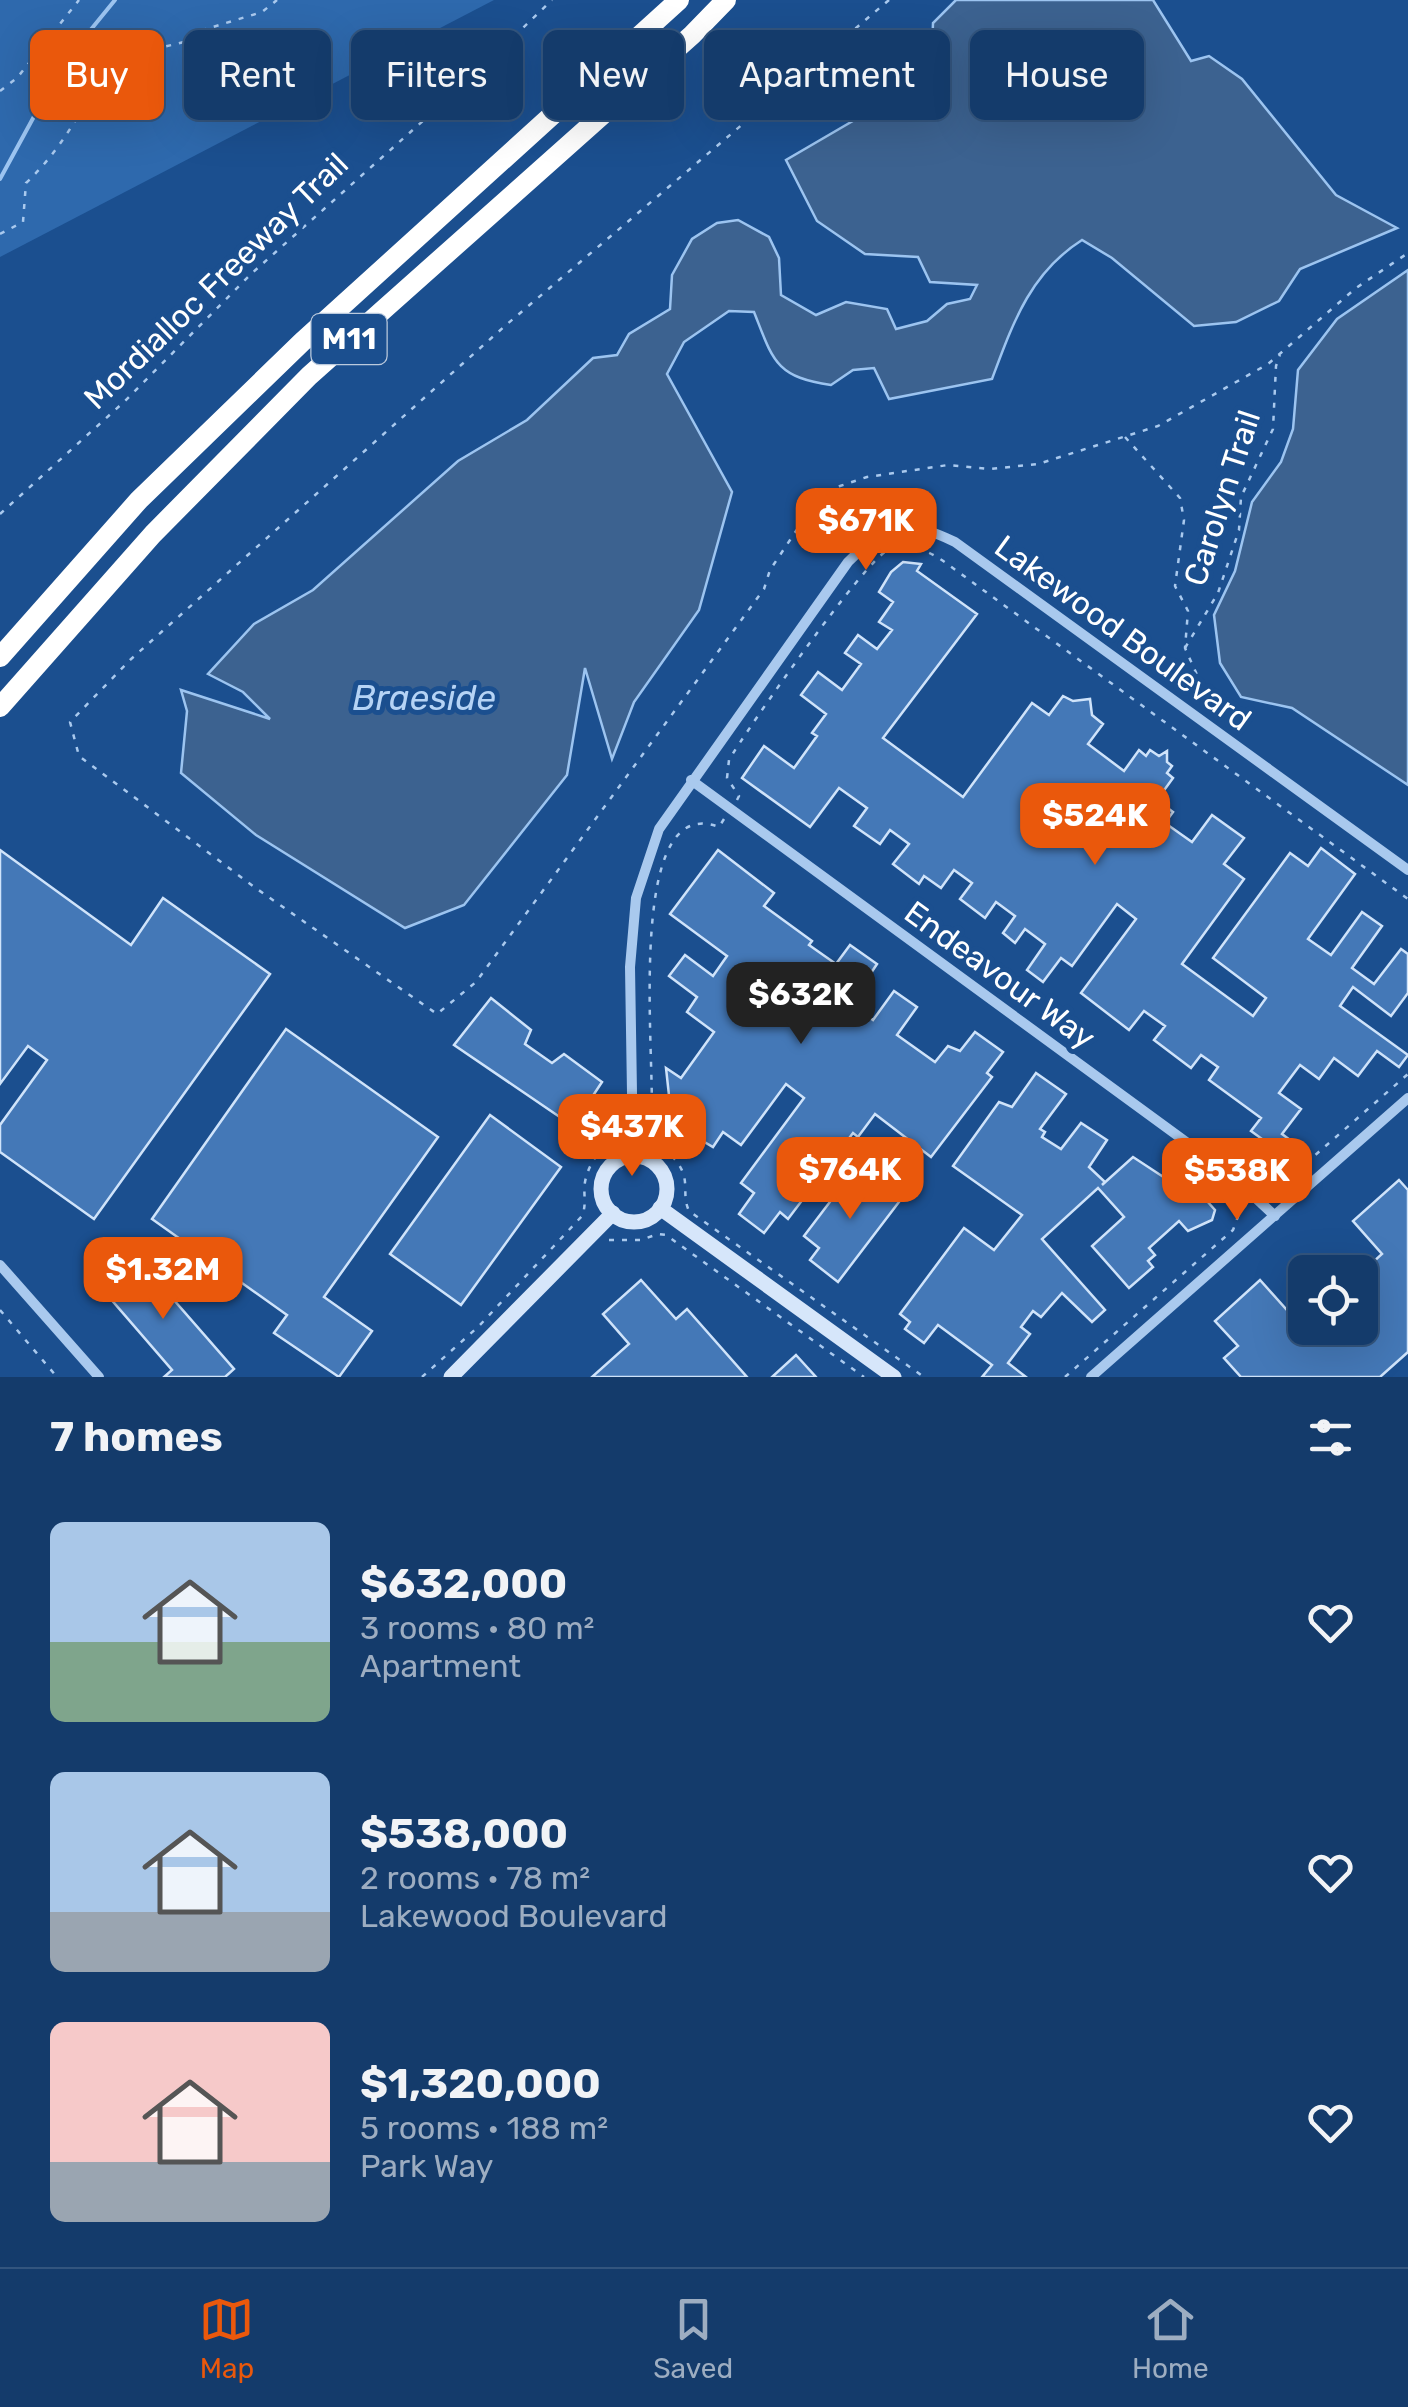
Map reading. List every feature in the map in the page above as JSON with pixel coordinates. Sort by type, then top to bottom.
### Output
[{"type":"highway","name":"M11","points":[[0,707],[153,534],[308,376],[692,35],[726,0]]},
{"type":"highway","points":[[692,35],[736,0]]},
{"type":"highway","name":"M11","points":[[0,657],[139,500],[288,355],[674,3]]},
{"type":"street","name":"Lakewood Boulevard","points":[[633,1156],[630,966],[636,898],[659,829],[848,562],[872,538],[899,527],[927,529],[955,542],[1408,870]]},
{"type":"street","name":"Endeavour Way","points":[[691,780],[1230,1174],[1274,1216]]},
{"type":"street","points":[[1092,1377],[1408,1098]]},
{"type":"street","points":[[633,1156],[651,1160],[665,1176],[667,1194],[660,1208],[640,1221],[613,1214],[604,1201],[603,1180],[613,1164],[633,1156]]},
{"type":"street","points":[[660,1208],[894,1377]]},
{"type":"street","points":[[451,1377],[613,1214]]},
{"type":"street","points":[[0,1266],[99,1377]]},
{"type":"path","points":[[0,91],[18,78],[80,0]]},
{"type":"path","points":[[0,234],[23,222],[26,183],[59,147],[109,60],[184,42],[204,30],[262,12],[277,0]]},
{"type":"path","name":"Mordialloc Freeway Trail","points":[[0,514],[124,400],[251,274],[461,88],[552,0]]},
{"type":"path","points":[[889,0],[506,325],[130,660],[70,722],[80,756],[257,888],[438,1014],[488,967],[764,589],[770,570],[820,499],[840,486],[866,477],[948,465],[990,469],[1038,464],[1158,426],[1281,354],[1356,288],[1408,253]]},
{"type":"path","name":"Carolyn Trail","points":[[1185,648],[1218,593],[1239,530],[1240,497],[1272,429],[1276,366],[1281,354]]},
{"type":"path","points":[[1124,436],[1180,498],[1184,520],[1176,586],[1188,610],[1185,648],[1210,704]]},
{"type":"path","points":[[924,1377],[689,1210],[684,1202],[680,1168],[650,1136],[650,972],[655,896],[676,837],[692,824],[718,827],[731,809],[739,796],[728,778],[728,760],[866,569],[886,551],[906,547],[921,549],[946,563],[1408,900]]},
{"type":"path","points":[[1065,1377],[1234,1230],[1240,1211],[1272,1179],[1289,1178],[1408,1074]]},
{"type":"path","points":[[422,1377],[479,1326],[582,1216],[586,1207],[585,1178],[593,1160],[614,1139],[632,1137]]},
{"type":"path","points":[[582,1216],[612,1242],[666,1235],[864,1377]]},
{"type":"path","points":[[0,1310],[57,1377]]},
{"type":"shaded area","points":[[0,0],[494,0],[436,30],[351,30],[351,74],[331,85],[331,30],[184,30],[184,120],[263,120],[0,257]]},
{"type":"water","name":"Braeside","points":[[956,0],[1153,0],[1191,61],[1209,56],[1242,79],[1336,195],[1397,228],[1300,269],[1279,301],[1236,322],[1194,326],[1112,258],[1082,240],[1064,253],[1036,284],[1016,319],[992,379],[889,399],[874,368],[853,370],[831,385],[787,371],[772,354],[754,312],[729,311],[684,342],[667,374],[732,492],[699,610],[634,702],[612,759],[585,668],[567,775],[464,905],[405,928],[256,835],[181,773],[187,711],[181,690],[270,719],[243,692],[208,674],[254,624],[313,590],[458,461],[527,420],[593,358],[617,355],[629,334],[670,309],[672,275],[692,239],[717,223],[738,220],[769,237],[779,258],[781,295],[816,315],[846,302],[887,309],[896,329],[927,321],[947,304],[970,299],[977,285],[930,282],[918,257],[865,254],[817,221],[786,160],[855,120],[950,120],[950,30],[933,30],[933,23]]},
{"type":"water","points":[[1408,270],[1408,785],[1292,708],[1241,697],[1220,663],[1214,615],[1235,571],[1252,502],[1281,462],[1293,429],[1298,370],[1337,319]]},
{"type":"building","points":[[903,562],[921,564],[917,571],[977,614],[883,738],[963,797],[1032,703],[1049,715],[1063,696],[1073,701],[1090,699],[1092,715],[1103,724],[1088,744],[1124,771],[1139,750],[1146,756],[1150,750],[1159,756],[1167,751],[1167,762],[1172,766],[1167,773],[1173,778],[1157,800],[1173,812],[1165,823],[1192,842],[1212,815],[1244,838],[1224,864],[1244,879],[1182,964],[1253,1016],[1266,998],[1213,958],[1290,853],[1308,866],[1321,848],[1355,874],[1308,939],[1331,955],[1362,912],[1382,926],[1352,968],[1374,984],[1401,949],[1408,954],[1408,993],[1391,1016],[1353,987],[1340,1006],[1408,1055],[1399,1067],[1377,1051],[1358,1076],[1334,1058],[1319,1079],[1300,1065],[1279,1093],[1301,1109],[1282,1134],[1294,1143],[1280,1152],[1251,1131],[1261,1118],[1209,1080],[1218,1067],[1201,1055],[1191,1068],[1154,1040],[1165,1026],[1144,1011],[1129,1030],[1081,993],[1136,919],[1117,904],[1072,966],[1061,958],[1043,982],[1027,970],[1045,944],[1025,929],[1015,943],[1003,933],[1015,916],[996,902],[985,918],[960,899],[972,883],[954,870],[941,888],[924,876],[919,884],[893,864],[909,844],[890,830],[880,844],[854,826],[867,808],[839,788],[810,827],[742,778],[764,746],[794,768],[817,736],[812,733],[826,714],[801,695],[818,672],[842,690],[861,664],[845,653],[858,635],[877,649],[892,630],[879,622],[893,602],[879,592],[891,572]]},
{"type":"building","points":[[0,850],[131,945],[163,898],[270,974],[94,1219],[0,1152],[0,1125],[47,1060],[28,1046],[0,1084]]},
{"type":"building","points":[[718,850],[774,893],[764,906],[812,941],[809,945],[836,964],[850,945],[877,964],[865,982],[871,987],[856,1008],[873,1020],[894,991],[917,1007],[897,1035],[935,1062],[948,1046],[960,1051],[975,1032],[1003,1052],[987,1073],[992,1077],[931,1157],[875,1114],[858,1137],[853,1133],[788,1219],[780,1212],[764,1233],[739,1214],[754,1193],[741,1183],[804,1098],[786,1084],[741,1145],[723,1132],[713,1147],[672,1123],[666,1068],[681,1078],[714,1032],[687,1012],[697,997],[669,976],[685,955],[713,976],[727,956],[670,914]]},
{"type":"building","points":[[491,998],[531,1030],[525,1044],[552,1063],[564,1054],[602,1082],[573,1126],[454,1045]]},
{"type":"building","points":[[286,1029],[438,1137],[324,1297],[372,1331],[339,1377],[274,1333],[287,1315],[152,1219]]},
{"type":"building","points":[[1036,1073],[1066,1094],[1040,1129],[1045,1132],[1042,1137],[1061,1149],[1081,1123],[1107,1140],[1089,1167],[1105,1182],[1102,1185],[1133,1157],[1197,1199],[1206,1200],[1215,1210],[1212,1220],[1188,1231],[1179,1221],[1149,1248],[1155,1255],[1148,1261],[1153,1267],[1129,1288],[1092,1246],[1124,1217],[1098,1188],[1042,1239],[1105,1310],[1092,1322],[1062,1293],[1041,1317],[1033,1311],[1021,1327],[1030,1334],[1008,1363],[1026,1377],[982,1377],[992,1365],[938,1325],[924,1343],[905,1329],[910,1322],[900,1314],[964,1228],[994,1250],[1022,1215],[953,1166],[999,1102],[1012,1107]]},
{"type":"building","points":[[490,1115],[561,1167],[461,1305],[390,1254]]},
{"type":"building","points":[[858,1165],[902,1198],[838,1282],[810,1260],[819,1248],[804,1236]]},
{"type":"building","points":[[1399,1180],[1408,1190],[1408,1352],[1380,1377],[1241,1377],[1224,1358],[1238,1346],[1215,1321],[1260,1280],[1288,1311],[1288,1345],[1378,1345],[1378,1258],[1382,1254],[1353,1221]]},
{"type":"building","points":[[132,1252],[234,1369],[225,1377],[164,1377],[172,1370],[97,1283]]},
{"type":"building","points":[[641,1280],[676,1319],[687,1309],[747,1377],[592,1377],[629,1344],[603,1314]]},
{"type":"building","points":[[796,1355],[816,1377],[772,1377]]},
{"type":"waterway","points":[[0,179],[62,65],[115,0]]}]
